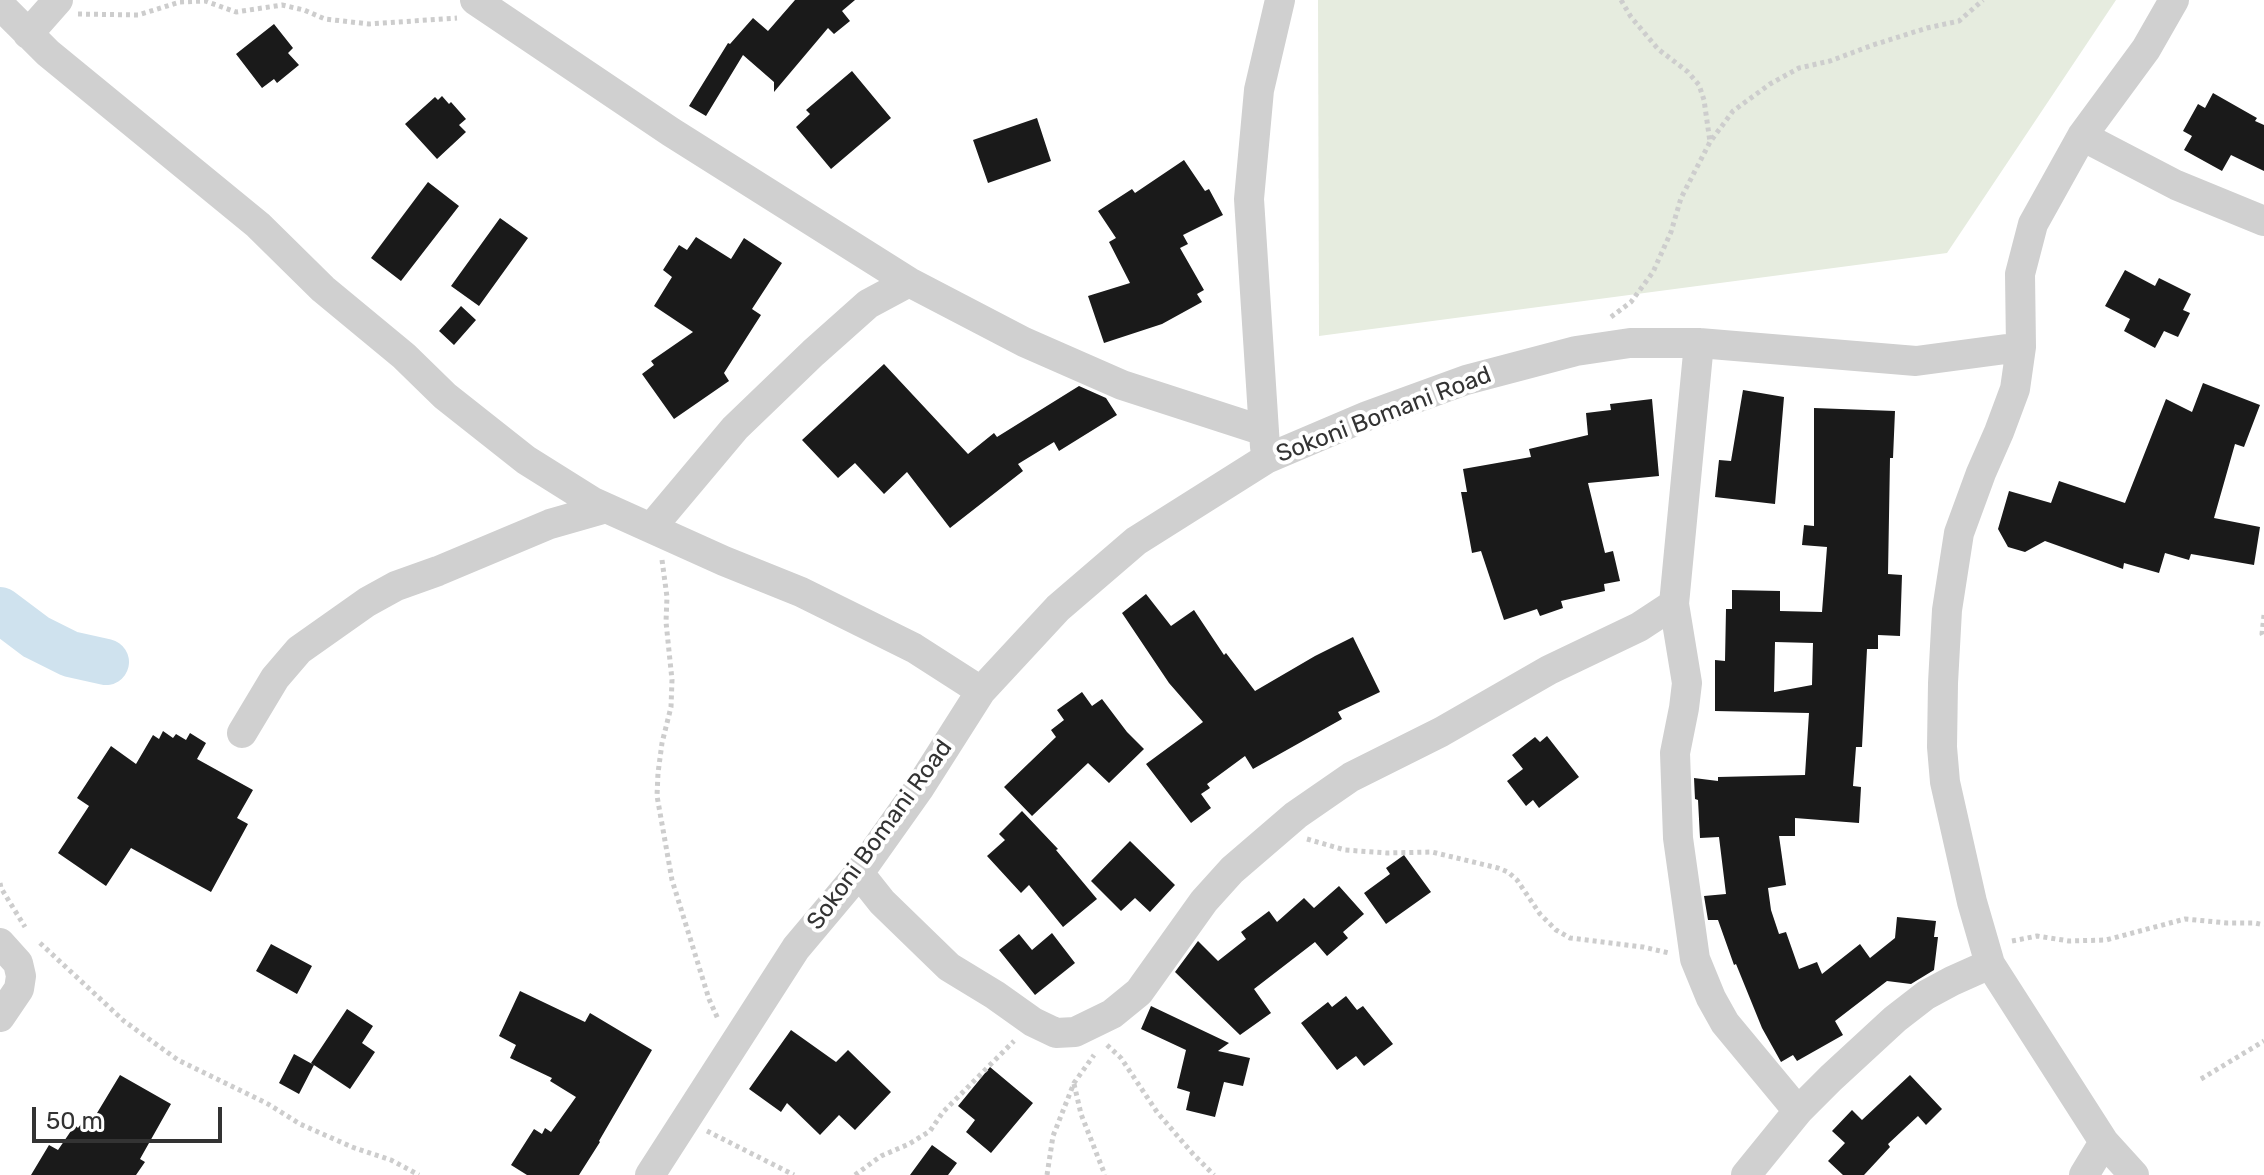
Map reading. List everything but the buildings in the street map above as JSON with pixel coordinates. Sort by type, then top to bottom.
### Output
[{"type":"street","points":[[486,8],[671,132],[909,282],[1024,342],[1265,445],[1249,199],[1259,90],[1280,0]]},
{"type":"street","points":[[2134,1175],[2104,1142],[1988,960],[1945,782],[1942,747],[1947,610],[1959,533],[2015,389],[2021,347],[2020,274],[2033,224],[2082,136],[2146,49],[2174,0]]},
{"type":"street","points":[[28,34],[54,4]]},
{"type":"street","points":[[0,5],[48,53],[258,225],[323,289],[404,356],[445,396],[526,460],[606,508],[801,592],[914,648],[981,691]]},
{"type":"street","points":[[2082,136],[2176,185],[2264,221]]},
{"type":"street","points":[[868,304],[872,258]]},
{"type":"street","points":[[657,531],[735,428],[868,304],[909,282]]},
{"type":"street","name":"Sokoni Bomani Road","points":[[650,1175],[796,948],[859,873],[920,787],[981,691],[1058,608],[1136,541],[1265,445],[1367,416],[1466,380],[1576,351],[1630,343],[1699,343],[1916,361],[2021,347]]},
{"type":"street","points":[[1699,343],[1674,604],[1687,683],[1675,753],[1678,838],[1695,959],[1711,998],[1725,1023],[1798,1111]]},
{"type":"street","points":[[242,733],[275,678],[299,650],[367,602],[396,586],[550,524],[606,508]]},
{"type":"street","points":[[859,873],[882,902],[949,967],[1033,1022],[1056,1033],[1075,1032],[1112,1014],[1139,992],[1213,890],[1296,815],[1351,777],[1441,732],[1549,670],[1639,627],[1674,604]]},
{"type":"street","points":[[0,1017],[19,989],[21,976],[13,936]]},
{"type":"street","points":[[1746,1175],[1798,1111],[1895,1019],[1939,988],[1988,960]]},
{"type":"street","points":[[2084,1175],[2104,1142]]},
{"type":"path","points":[[1621,0],[1658,49],[1688,72],[1699,85],[1710,142]]},
{"type":"path","points":[[1609,319],[1631,302],[1653,272],[1671,232],[1681,198],[1710,142],[1733,111],[1770,84],[1799,68],[1959,21],[1983,0]]},
{"type":"path","points":[[54,4],[85,15],[138,15],[180,2],[205,1],[236,12],[282,5],[325,19],[369,24],[486,8]]},
{"type":"path","points":[[657,531],[667,597],[671,707],[658,773],[657,796],[672,880],[709,999],[731,1049]]},
{"type":"path","points":[[2264,615],[2264,638]]},
{"type":"path","points":[[1262,843],[1311,839],[1345,850],[1432,852],[1498,868],[1517,880],[1540,914],[1556,930],[1570,938],[1643,947],[1695,959]]},
{"type":"path","points":[[0,883],[13,936]]},
{"type":"path","points":[[2255,923],[2264,918]]},
{"type":"path","points":[[1988,960],[2012,940],[2037,936],[2069,941],[2106,940],[2185,919],[2264,925]]},
{"type":"path","points":[[35,938],[124,1021],[178,1060],[268,1104],[300,1124],[391,1160],[419,1175]]},
{"type":"path","points":[[855,1175],[881,1156],[930,1131],[943,1112],[1033,1022]]},
{"type":"path","points":[[1047,1175],[1053,1136],[1074,1083],[1092,1057],[1114,1034]]},
{"type":"path","points":[[2201,1079],[2264,1041]]},
{"type":"path","points":[[1106,1044],[1121,1058],[1157,1112],[1214,1175]]},
{"type":"path","points":[[1074,1083],[1081,1114],[1105,1175]]},
{"type":"path","points":[[685,1120],[794,1175]]},
{"type":"shaded area","points":[[1318,0],[2116,0],[1947,253],[1319,336]]},
{"type":"waterway","points":[[0,610],[36,637],[70,654],[106,662]]}]
